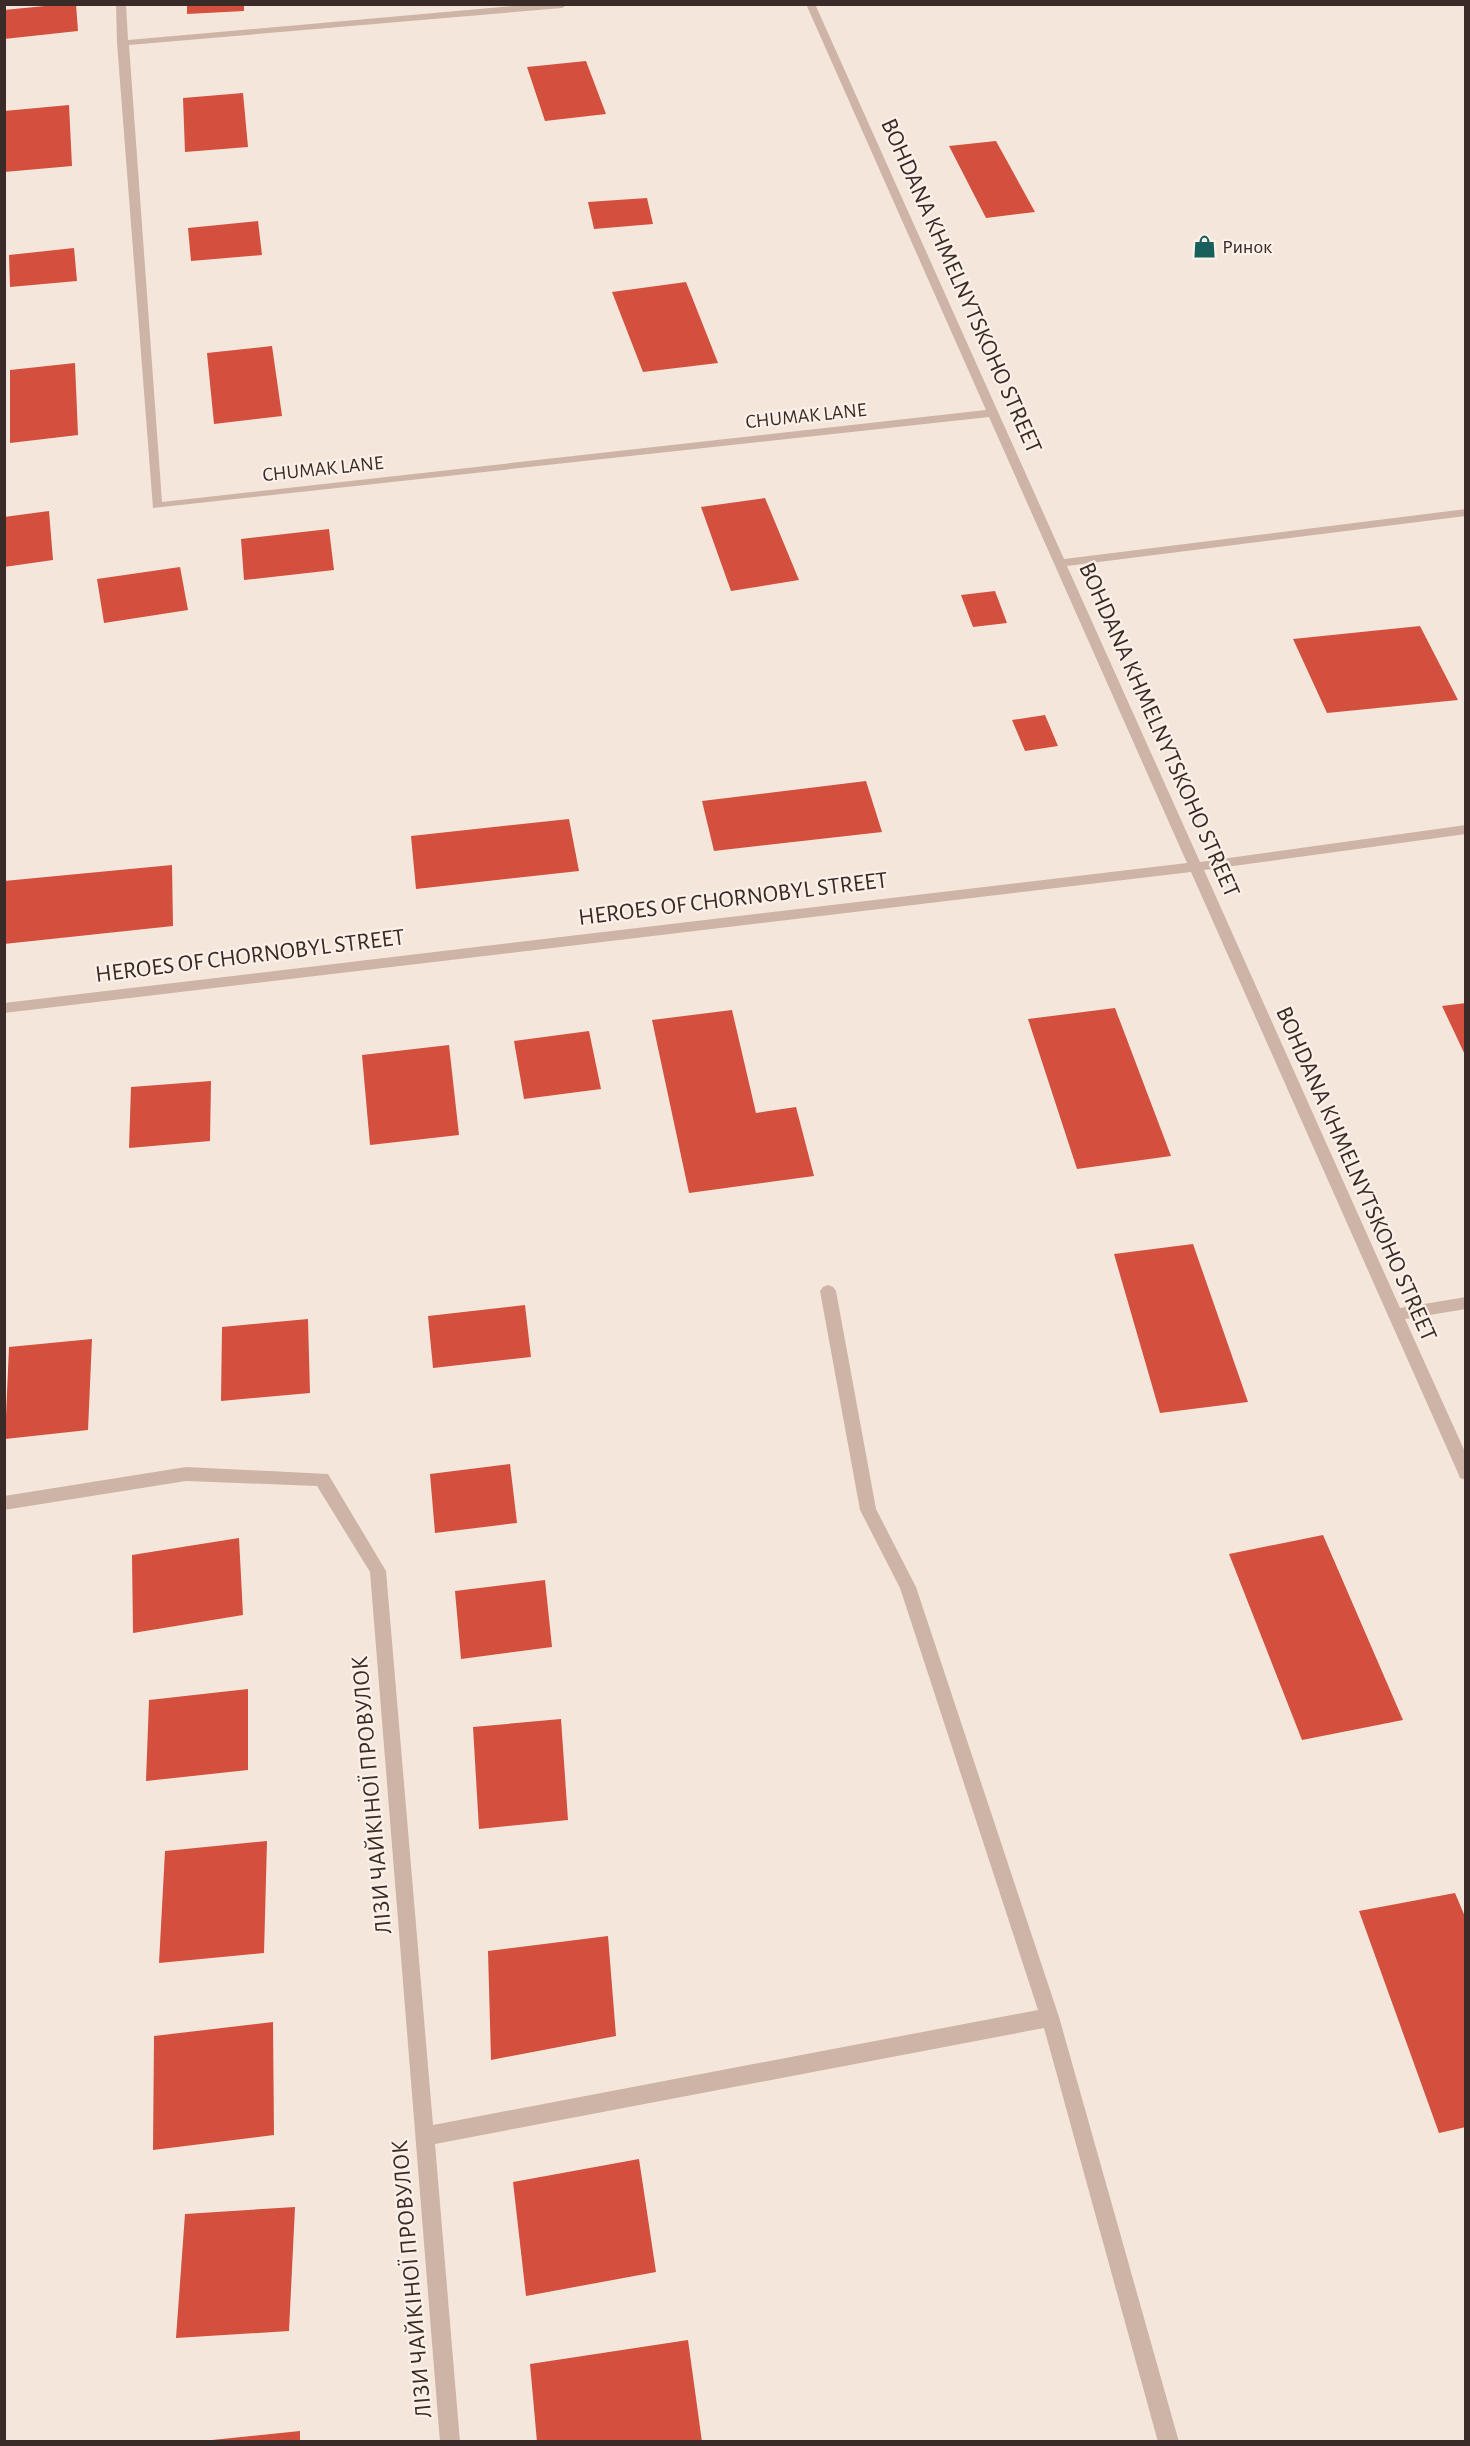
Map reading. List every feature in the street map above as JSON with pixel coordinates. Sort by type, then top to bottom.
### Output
[{"type":"street","name":"CHUMAK LANE","points":[[121,4],[122,44],[157,506],[993,413]]},
{"type":"street","name":"BOHDANA KHMELNYTSKOHO STREET","points":[[810,4],[1466,1473]]},
{"type":"street","points":[[122,44],[562,5]]},
{"type":"street","points":[[1060,563],[1466,512]]},
{"type":"street","name":"HEROES OF CHORNOBYL STREET","points":[[4,1008],[1195,867],[1466,829]]},
{"type":"street","points":[[828,1291],[868,1510],[908,1587],[1050,2017],[1169,2442]]},
{"type":"street","points":[[1394,1315],[1466,1303]]},
{"type":"street","name":"ЛІЗИ ЧАЙКІНОЇ ПРОВУЛОК","points":[[4,1503],[186,1474],[322,1479],[378,1571],[450,2442]]},
{"type":"street","points":[[425,2136],[1050,2017]]},
{"type":"building","points":[[76,4],[78,31],[4,39],[4,10]]},
{"type":"building","points":[[187,4],[244,4],[244,11],[187,14]]},
{"type":"building","points":[[586,61],[606,114],[545,121],[527,67]]},
{"type":"building","points":[[243,93],[248,147],[185,152],[183,98]]},
{"type":"building","points":[[69,105],[72,166],[4,172],[4,111]]},
{"type":"building","points":[[996,141],[1035,212],[986,218],[949,146]]},
{"type":"building","points":[[647,198],[653,224],[594,229],[588,202]]},
{"type":"building","points":[[258,221],[262,255],[191,261],[188,228]]},
{"type":"building","points":[[74,248],[77,281],[10,287],[9,255]]},
{"type":"building","points":[[686,282],[718,363],[643,372],[612,292]]},
{"type":"building","points":[[272,346],[282,416],[214,424],[207,353]]},
{"type":"building","points":[[75,363],[78,435],[10,443],[10,370]]},
{"type":"building","points":[[765,498],[799,580],[731,591],[701,507]]},
{"type":"building","points":[[49,511],[53,560],[4,567],[4,517]]},
{"type":"building","points":[[329,529],[334,570],[244,580],[241,539]]},
{"type":"building","points":[[180,567],[188,610],[104,623],[97,579]]},
{"type":"building","points":[[995,591],[1007,623],[973,627],[961,595]]},
{"type":"building","points":[[1420,626],[1458,700],[1327,713],[1293,639]]},
{"type":"building","points":[[1045,715],[1058,746],[1025,751],[1012,720]]},
{"type":"building","points":[[866,781],[882,832],[714,851],[702,801]]},
{"type":"building","points":[[569,819],[579,871],[416,889],[411,836]]},
{"type":"building","points":[[172,865],[173,926],[4,944],[4,881]]},
{"type":"building","points":[[1466,1003],[1466,1057],[1442,1006]]},
{"type":"building","points":[[1115,1008],[1171,1156],[1077,1169],[1028,1019]]},
{"type":"building","points":[[732,1010],[756,1113],[796,1107],[814,1176],[689,1193],[652,1020]]},
{"type":"building","points":[[589,1031],[601,1089],[524,1099],[514,1041]]},
{"type":"building","points":[[449,1045],[459,1135],[370,1145],[362,1055]]},
{"type":"building","points":[[211,1081],[210,1141],[129,1148],[131,1087]]},
{"type":"building","points":[[1193,1244],[1248,1402],[1160,1413],[1114,1254]]},
{"type":"building","points":[[525,1305],[531,1357],[433,1368],[428,1316]]},
{"type":"building","points":[[308,1319],[310,1393],[221,1401],[222,1327]]},
{"type":"building","points":[[92,1339],[88,1430],[5,1439],[9,1347]]},
{"type":"building","points":[[510,1464],[517,1523],[435,1533],[430,1474]]},
{"type":"building","points":[[1323,1535],[1403,1720],[1302,1740],[1229,1554]]},
{"type":"building","points":[[239,1538],[243,1615],[133,1633],[132,1555]]},
{"type":"building","points":[[545,1580],[552,1647],[461,1659],[455,1591]]},
{"type":"building","points":[[248,1689],[248,1770],[146,1781],[149,1700]]},
{"type":"building","points":[[561,1719],[568,1820],[479,1829],[473,1727]]},
{"type":"building","points":[[267,1841],[264,1953],[159,1963],[165,1851]]},
{"type":"building","points":[[1455,1893],[1466,1919],[1466,2127],[1439,2133],[1359,1911]]},
{"type":"building","points":[[608,1936],[616,2036],[491,2060],[488,1951]]},
{"type":"building","points":[[273,2022],[274,2135],[153,2150],[154,2036]]},
{"type":"building","points":[[639,2159],[656,2272],[526,2296],[513,2182]]},
{"type":"building","points":[[295,2207],[289,2331],[176,2338],[185,2214]]},
{"type":"building","points":[[688,2340],[702,2442],[537,2442],[530,2364]]},
{"type":"building","points":[[300,2431],[300,2442],[212,2442],[212,2440]]},
{"type":"place","name":"Ринок","points":[[1204,247]]}]
